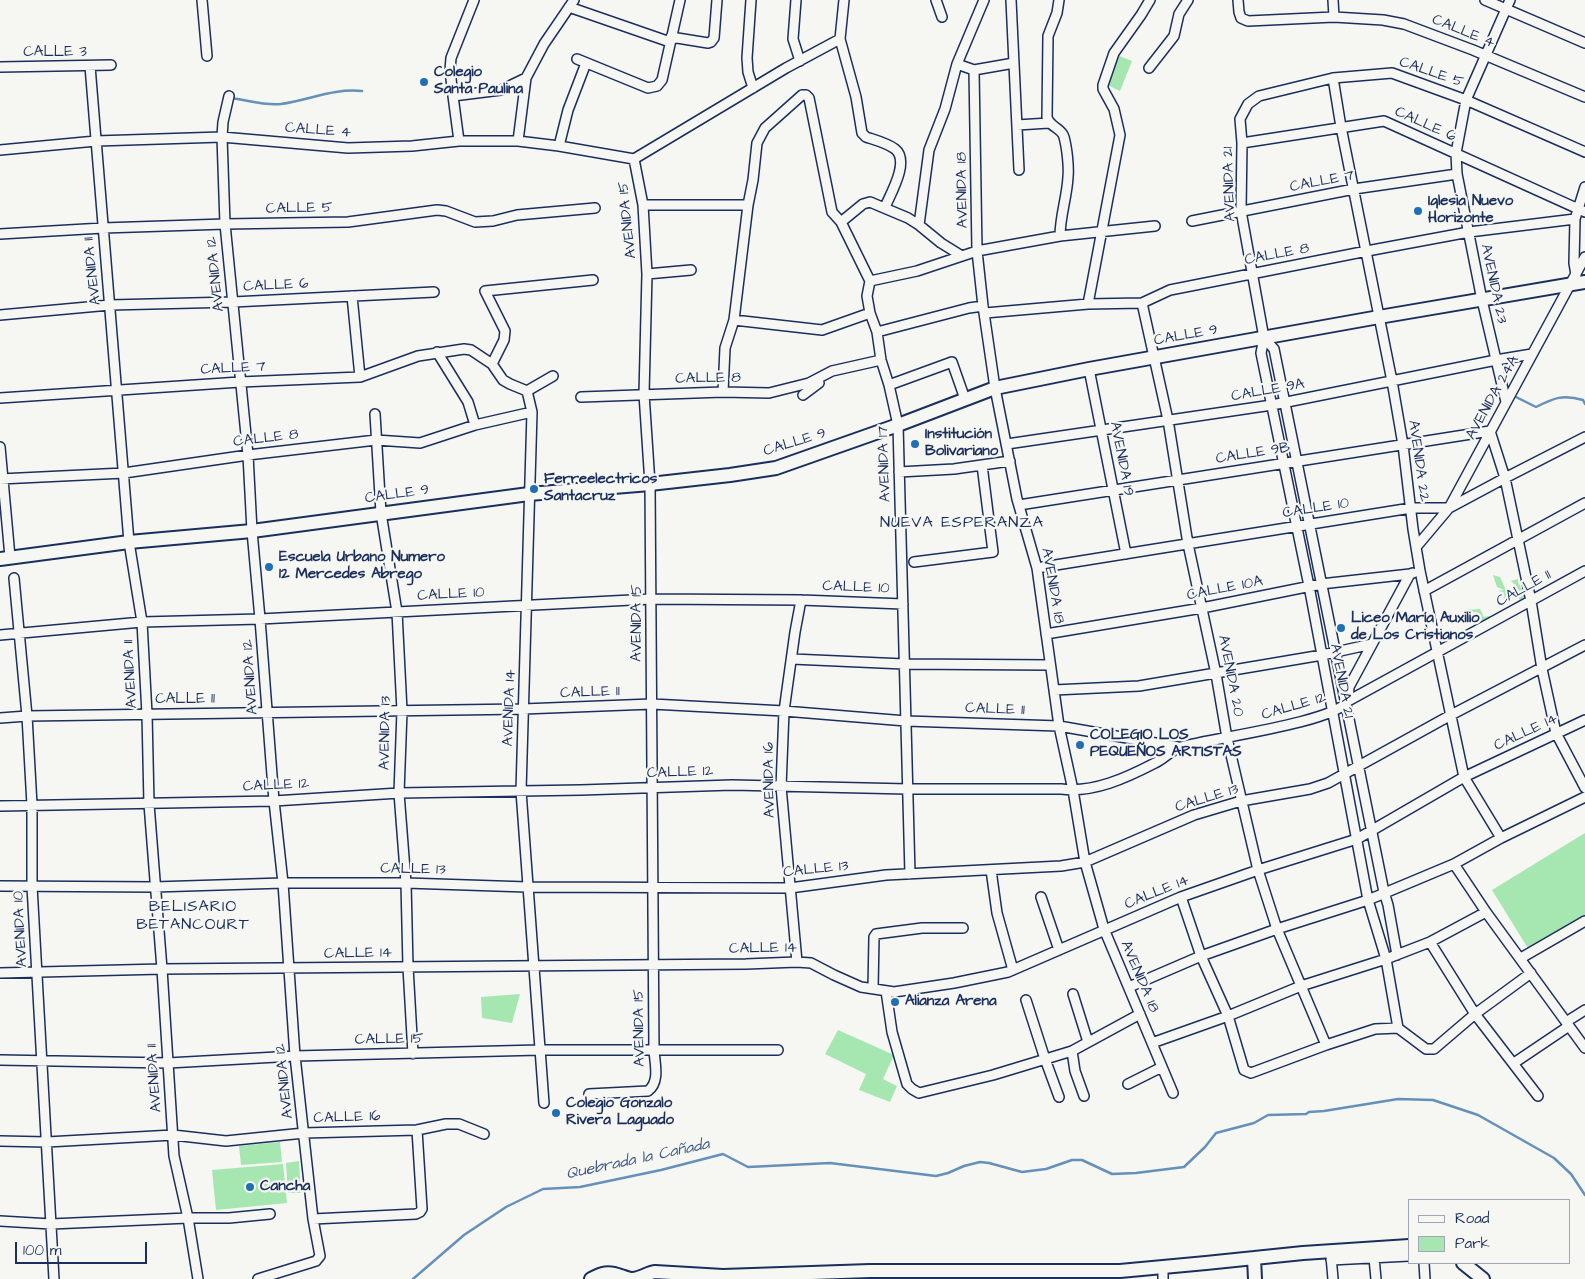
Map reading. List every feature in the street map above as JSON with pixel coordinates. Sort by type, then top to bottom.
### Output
[{"type":"street","points":[[202,0],[207,56]]},
{"type":"street","points":[[459,141],[450,70],[451,58],[474,0]]},
{"type":"street","points":[[576,59],[648,88],[657,86],[662,80],[680,0]]},
{"type":"street","points":[[518,142],[526,78],[544,44],[572,3],[671,39],[708,43],[714,38],[717,0]]},
{"type":"street","points":[[751,0],[747,58],[748,72],[753,88]]},
{"type":"street","points":[[796,0],[793,39],[800,61]]},
{"type":"street","points":[[844,0],[840,39],[856,98],[862,133],[866,137],[896,149],[901,158],[902,166],[885,207]]},
{"type":"street","points":[[936,0],[942,16]]},
{"type":"street","points":[[919,225],[929,150],[945,109],[957,64],[984,0]]},
{"type":"street","points":[[1011,0],[1019,170]]},
{"type":"street","points":[[1059,0],[1057,13],[1048,36],[1047,117],[1050,123],[1062,132],[1064,136],[1068,176],[1060,224],[1060,236]]},
{"type":"street","points":[[1088,304],[1120,135],[1114,109],[1103,89],[1103,85],[1114,53],[1142,15],[1150,0]]},
{"type":"street","points":[[1149,68],[1174,36],[1179,14],[1188,0]]},
{"type":"street","name":"CALLE 4","points":[[1238,0],[1241,18],[1248,21],[1334,17],[1382,20],[1404,24],[1585,97]]},
{"type":"street","points":[[1333,0],[1334,17]]},
{"type":"street","points":[[1485,0],[1585,43]]},
{"type":"street","name":"AVENIDA 23","points":[[1506,402],[1482,300],[1457,174],[1456,153],[1466,100],[1510,0]]},
{"type":"street","points":[[634,159],[840,39]]},
{"type":"street","points":[[559,146],[568,110],[586,63]]},
{"type":"street","points":[[957,64],[974,70],[1014,63]]},
{"type":"street","name":"CALLE 3","points":[[0,67],[111,65]]},
{"type":"street","name":"AVENIDA 11","points":[[90,66],[129,542],[142,622],[149,804],[174,1156],[188,1218],[198,1279]]},
{"type":"street","name":"AVENIDA 18","points":[[974,70],[977,251],[984,310],[995,388],[1019,505],[1037,568],[1059,726],[1086,862],[1104,929],[1173,1093]]},
{"type":"street","name":"CALLE 5","points":[[1259,96],[1333,78],[1392,73],[1466,100],[1585,152]]},
{"type":"street","points":[[453,96],[501,90],[526,78]]},
{"type":"street","name":"AVENIDA 22","points":[[1333,78],[1341,127],[1392,381],[1403,445],[1420,572],[1464,777],[1502,838]]},
{"type":"street","name":"AVENIDA 17","points":[[748,205],[757,143],[765,128],[802,95],[806,95],[809,98],[832,212],[841,222],[870,281],[867,296],[870,313],[877,332],[881,360],[898,425],[910,874]]},
{"type":"street","name":"AVENIDA 12","points":[[229,96],[223,122],[222,137],[225,224],[248,455],[252,531],[296,1056],[313,1219],[320,1256],[316,1261],[258,1279]]},
{"type":"street","name":"AVENIDA 21","points":[[1259,96],[1248,104],[1240,119],[1242,143],[1241,211],[1254,274],[1264,338],[1261,354],[1309,586],[1368,900],[1386,959],[1398,1028]]},
{"type":"street","name":"CALLE 6","points":[[1242,143],[1384,121],[1581,210]]},
{"type":"street","points":[[1018,125],[1050,123]]},
{"type":"street","name":"CALLE 4","points":[[0,150],[96,141],[222,137],[348,148],[412,146],[459,141],[518,142],[559,146],[634,159]]},
{"type":"street","name":"AVENIDA 15","points":[[590,1094],[648,1091],[656,1082],[653,964],[650,484],[644,394],[647,274],[643,205],[634,159]]},
{"type":"street","name":"CALLE 7","points":[[1192,221],[1354,189],[1457,174]]},
{"type":"street","points":[[1577,280],[1574,262],[1575,219],[1581,210],[1585,187]]},
{"type":"street","points":[[841,222],[863,204],[870,202],[885,207],[919,225],[940,243],[962,256]]},
{"type":"street","points":[[643,205],[748,205],[734,320],[725,348],[723,392]]},
{"type":"street","name":"CALLE 5","points":[[0,234],[103,228],[348,222],[437,210],[446,210],[475,222],[493,221],[517,215],[595,208]]},
{"type":"street","name":"CALLE 8","points":[[877,332],[968,308],[984,310],[1142,303],[1170,290],[1367,251],[1469,232],[1575,219]]},
{"type":"street","points":[[870,281],[917,271],[977,251],[1060,236],[1155,226]]},
{"type":"street","name":"AVENIDA 24A","points":[[1417,546],[1449,508],[1532,354],[1577,280],[1585,257]]},
{"type":"street","points":[[647,274],[691,270]]},
{"type":"street","points":[[553,376],[527,391],[503,380],[492,364],[504,340],[505,331],[485,292],[593,280]]},
{"type":"street","name":"CALLE 9","points":[[5,558],[129,542],[252,531],[529,494],[650,484],[776,468],[995,388],[1089,369],[1482,300],[1577,280]]},
{"type":"street","name":"CALLE 6","points":[[0,314],[110,305],[233,302],[434,292]]},
{"type":"street","points":[[352,296],[360,377]]},
{"type":"street","name":"AVENIDA 20","points":[[1142,303],[1168,420],[1188,544],[1216,674],[1227,738],[1258,870],[1276,929],[1326,1045]]},
{"type":"street","points":[[734,320],[822,330],[870,313]]},
{"type":"street","name":"AVENIDA 21","points":[[1264,338],[1274,349],[1397,955]]},
{"type":"street","name":"CALLE 7","points":[[0,398],[240,382],[360,377],[418,356],[464,349],[471,350],[492,364]]},
{"type":"street","points":[[437,352],[468,402],[475,425]]},
{"type":"street","name":"CALLE 9A","points":[[1007,444],[1284,403],[1532,354]]},
{"type":"street","name":"CALLE 8","points":[[581,397],[723,392],[769,393],[809,384],[832,371],[881,360]]},
{"type":"street","points":[[889,385],[952,362],[965,399]]},
{"type":"street","name":"AVENIDA 19","points":[[1089,369],[1126,554]]},
{"type":"street","name":"CALLE 8","points":[[803,395],[832,371]]},
{"type":"street","name":"AVENIDA 14","points":[[527,391],[532,412],[522,791],[527,886],[544,1103]]},
{"type":"street","name":"CALLE 8","points":[[2,479],[124,473],[248,455],[376,440],[420,443],[475,425],[532,412]]},
{"type":"street","name":"AVENIDA 13","points":[[375,414],[381,513],[397,612],[402,711],[399,793],[406,883],[413,1054]]},
{"type":"street","points":[[1490,431],[1504,478],[1531,601],[1542,669],[1556,733],[1585,788]]},
{"type":"street","name":"CALLE 9B","points":[[1019,505],[1490,431]]},
{"type":"street","name":"CALLE 10","points":[[1037,568],[1411,508],[1449,508],[1585,437]]},
{"type":"street","points":[[0,447],[5,558]]},
{"type":"street","points":[[900,472],[954,469],[1010,461]]},
{"type":"street","points":[[914,562],[993,552],[982,465]]},
{"type":"street","points":[[1424,590],[1585,503]]},
{"type":"street","name":"CALLE 11","points":[[1347,702],[1585,571]]},
{"type":"street","points":[[1347,702],[1350,686],[1410,574],[1420,572]]},
{"type":"street","name":"CALLE 10A","points":[[1046,634],[1202,608],[1321,584],[1410,574]]},
{"type":"street","name":"AVENIDA 10","points":[[14,578],[27,716],[32,806],[32,886],[54,1279]]},
{"type":"street","name":"CALLE 10","points":[[0,635],[142,622],[260,619],[651,599],[801,600],[903,604]]},
{"type":"street","name":"AVENIDA 16","points":[[797,962],[781,787],[784,712],[801,600]]},
{"type":"street","points":[[1054,690],[1139,686],[1322,655],[1372,644]]},
{"type":"street","name":"CALLE 13","points":[[0,886],[154,887],[283,883],[406,883],[653,888],[790,888],[886,875],[1061,866],[1086,862],[1194,815],[1241,801],[1310,789],[1328,783],[1451,715],[1585,645]]},
{"type":"street","points":[[792,659],[904,664],[1050,665]]},
{"type":"street","name":"CALLE 12","points":[[0,806],[149,804],[399,793],[732,785],[1073,790],[1110,784],[1157,763],[1178,748],[1315,718],[1347,702]]},
{"type":"street","name":"CALLE 11","points":[[0,718],[27,716],[523,709],[652,704],[906,721],[1059,726],[1178,748]]},
{"type":"street","name":"CALLE 14","points":[[0,973],[162,968],[797,962],[811,963],[861,987],[886,991],[894,992],[954,983],[1013,970],[1181,897],[1258,870],[1357,839],[1464,777],[1585,720]]},
{"type":"street","points":[[1129,987],[1201,956],[1276,929],[1368,900],[1454,864],[1585,797]]},
{"type":"street","points":[[1454,864],[1486,912],[1585,1048]]},
{"type":"street","points":[[992,870],[997,913],[1013,970]]},
{"type":"street","points":[[1041,897],[1059,950]]},
{"type":"street","points":[[1181,897],[1201,956],[1228,1016],[1244,1070],[1251,1073],[1326,1045],[1376,1029],[1398,1028],[1426,1049],[1434,1049],[1474,1014],[1532,973]]},
{"type":"street","points":[[1152,1043],[1228,1016],[1301,986],[1397,955],[1430,942],[1486,912]]},
{"type":"street","points":[[1520,958],[1585,921]]},
{"type":"street","points":[[873,989],[874,937],[876,934],[922,928],[963,928]]},
{"type":"street","points":[[1430,942],[1474,1014],[1538,1096]]},
{"type":"street","points":[[886,991],[892,1032],[906,1084],[919,1092],[993,1075],[1072,1050],[1140,1014]]},
{"type":"street","points":[[1073,994],[1088,1042]]},
{"type":"street","points":[[1026,1000],[1059,1097]]},
{"type":"street","points":[[1514,1063],[1585,1010]]},
{"type":"street","name":"CALLE 15","points":[[0,1060],[168,1063],[296,1056],[540,1050],[778,1050]]},
{"type":"street","points":[[1072,1050],[1075,1071],[1084,1096]]},
{"type":"street","points":[[1128,1084],[1162,1067]]},
{"type":"street","name":"CALLE 16","points":[[0,1141],[47,1142],[173,1135],[226,1141],[304,1133],[417,1130],[446,1124],[459,1124],[484,1134]]},
{"type":"street","points":[[313,1219],[416,1214],[420,1212],[422,1209],[417,1130]]},
{"type":"street","points":[[0,1221],[51,1224],[229,1218],[270,1214]]},
{"type":"street","points":[[1331,1256],[1408,1246]]},
{"type":"street","points":[[1331,1256],[1333,1279]]},
{"type":"street","points":[[591,1279],[604,1273],[612,1272],[631,1279],[641,1278],[648,1273],[655,1272],[723,1277],[1120,1275],[1163,1273],[1206,1264],[1254,1258],[1331,1256],[1374,1258],[1408,1256]]},
{"type":"street","points":[[1254,1258],[1255,1279]]},
{"type":"street","points":[[1374,1258],[1376,1279]]},
{"type":"street","points":[[1424,1264],[1425,1279]]},
{"type":"street","points":[[1464,1264],[1483,1279]]},
{"type":"green space","points":[[1117,55],[1132,61],[1120,91],[1105,84]]},
{"type":"green space","points":[[1493,575],[1500,577],[1509,597],[1504,599],[1503,592],[1498,591],[1504,590],[1497,587]]},
{"type":"green space","points":[[1518,579],[1527,600],[1520,604],[1517,587],[1511,581]]},
{"type":"green space","points":[[1480,609],[1484,617],[1489,616],[1491,618],[1480,627],[1470,620],[1478,621],[1481,618],[1479,613],[1474,612],[1467,615],[1463,610]]},
{"type":"green space","points":[[1585,833],[1585,915],[1529,950],[1492,890]]},
{"type":"green space","points":[[520,994],[512,1023],[482,1018],[481,997]]},
{"type":"green space","points":[[838,1030],[894,1055],[883,1079],[897,1086],[890,1102],[859,1090],[866,1074],[825,1054]]},
{"type":"green space","points":[[280,1142],[282,1162],[241,1165],[239,1146]]},
{"type":"green space","points":[[299,1161],[301,1193],[288,1193],[286,1163]]},
{"type":"green space","name":"Cancha","points":[[283,1164],[287,1203],[216,1210],[212,1170]]},
{"type":"waterway","points":[[231,98],[262,104],[281,104],[341,91],[362,91]]},
{"type":"waterway","points":[[1512,395],[1536,407],[1564,397],[1583,400],[1585,404]]},
{"type":"waterway","name":"Quebrada la Cañada","points":[[413,1279],[464,1235],[506,1207],[543,1189],[580,1187],[661,1170],[723,1154],[748,1167],[830,1163],[936,1176],[980,1162],[1022,1172],[1046,1169],[1072,1160],[1082,1160],[1112,1174],[1136,1173],[1184,1167],[1205,1147],[1216,1133],[1254,1123],[1268,1115],[1306,1114],[1398,1099],[1433,1100],[1478,1115],[1554,1158],[1571,1174],[1585,1195]]},
{"type":"place","name":"Colegio Santa Paulina","points":[[424,82]]},
{"type":"place","name":"Iglesia Nuevo Horizonte","points":[[1418,211]]},
{"type":"place","name":"Institución Bolivariano","points":[[915,444]]},
{"type":"place","name":"Ferreelectricos Santacruz","points":[[534,489]]},
{"type":"place","name":"Escuela Urbano Numero 12 Mercedes Abrego","points":[[269,567]]},
{"type":"place","name":"Liceo María Auxilio de Los Cristianos","points":[[1341,628]]},
{"type":"place","name":"COLEGIO LOS PEQUEÑOS ARTISTAS","points":[[1080,745]]},
{"type":"place","name":"Alianza Arena","points":[[895,1002]]},
{"type":"place","name":"Colegio Gonzalo Rivera Laguado","points":[[556,1113]]},
{"type":"place","name":"Cancha","points":[[250,1187]]},
{"type":"district","name":"NUEVA ESPERANZA","points":[[962,524]]},
{"type":"district","name":"BELISARIO BETANCOURT","points":[[193,917]]}]
